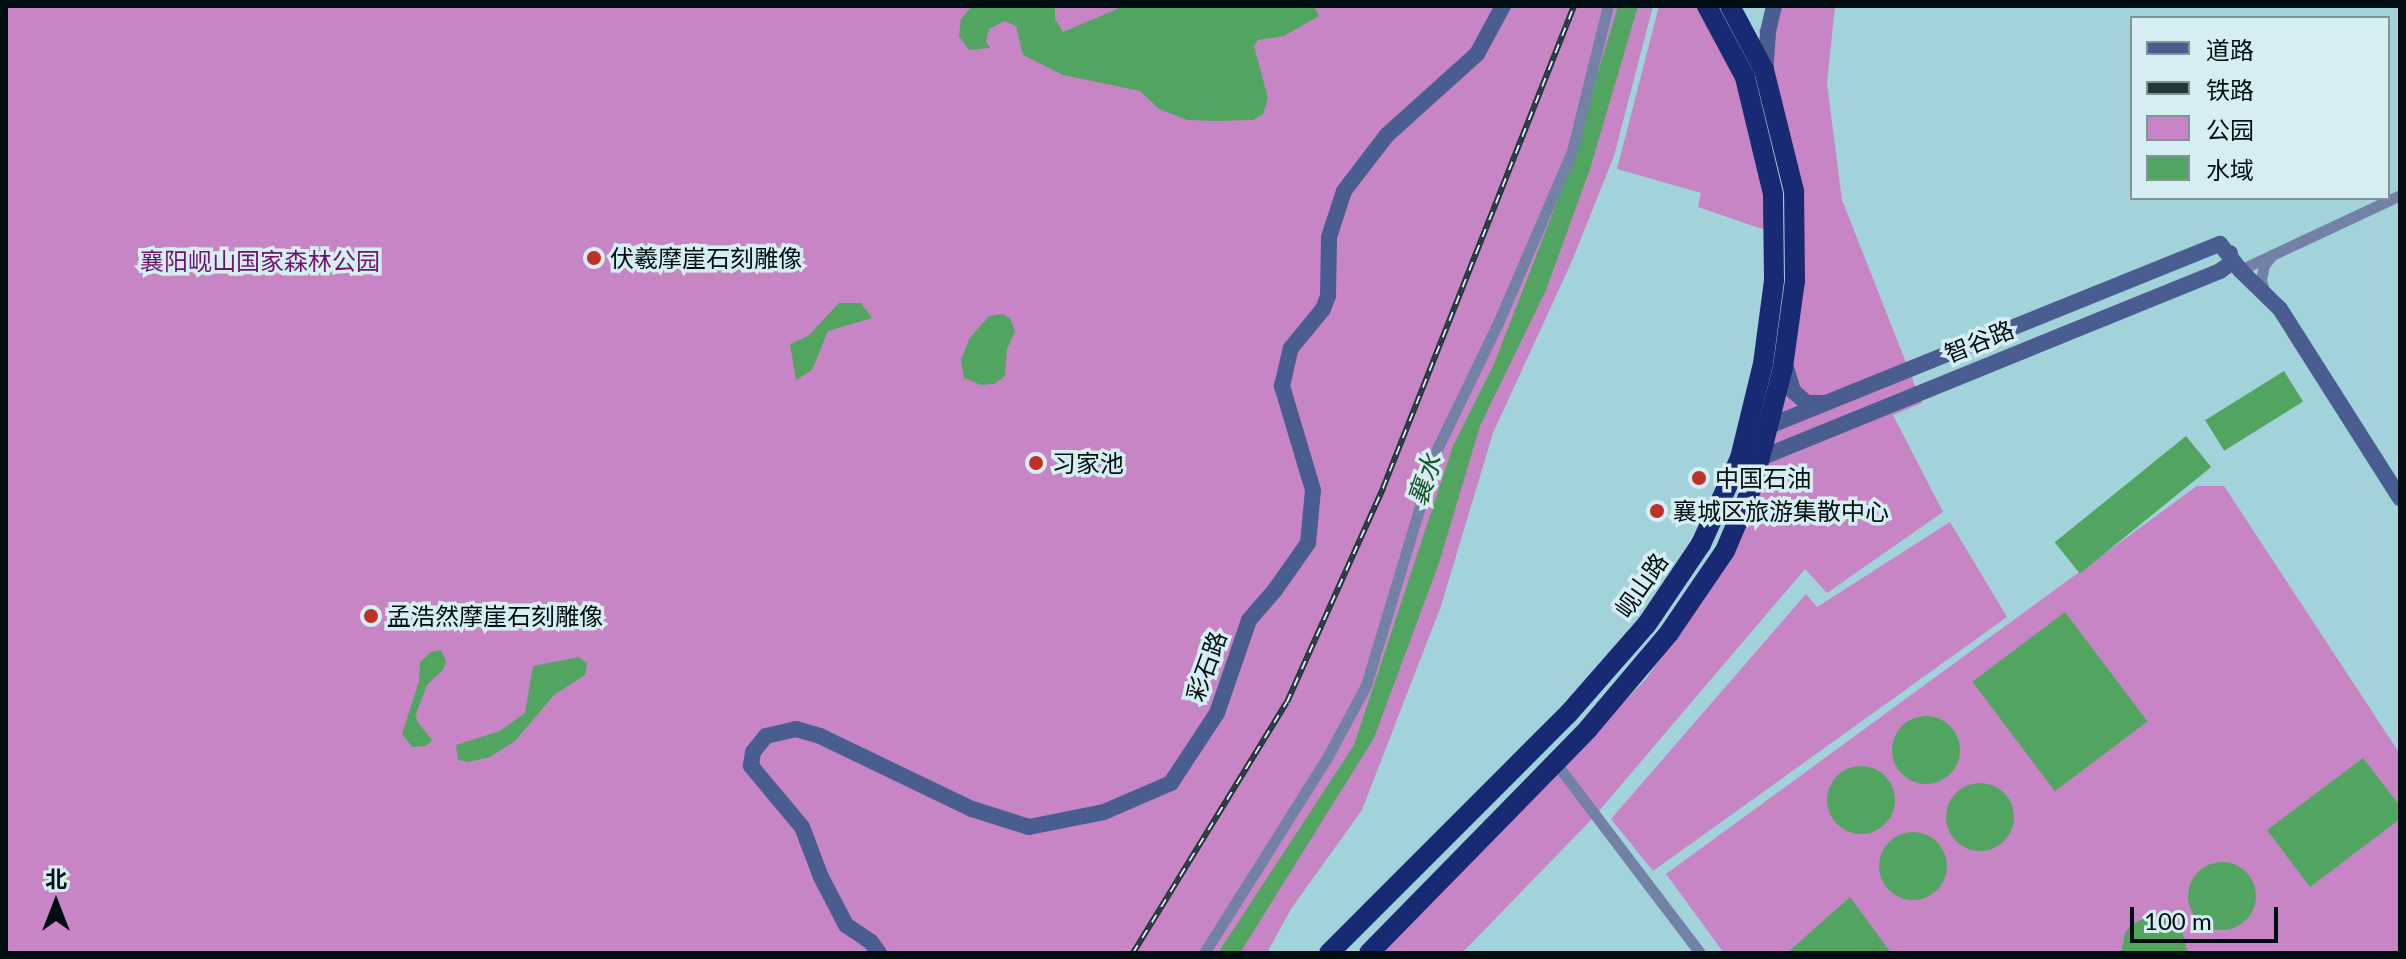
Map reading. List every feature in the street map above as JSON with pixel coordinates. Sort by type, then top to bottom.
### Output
[{"type":"highway","name":"岘山路","points":[[1329,953],[1569,713],[1647,624],[1701,544],[1736,467],[1763,364],[1774,280],[1773,194],[1745,77],[1707,6]]},
{"type":"highway","name":"岘山路","points":[[1369,953],[1555,762],[1669,633],[1725,551],[1741,512],[1772,453],[1768,427],[1784,361],[1795,281],[1794,191],[1765,75],[1735,9]]},
{"type":"street","name":"彩石路","points":[[879,953],[871,942],[846,925],[821,877],[802,827],[751,766],[753,752],[766,736],[796,729],[820,736],[972,809],[1029,827],[1104,812],[1171,783],[1217,713],[1249,620],[1308,543],[1313,490],[1282,386],[1291,348],[1323,309],[1328,296],[1329,237],[1344,191],[1387,135],[1477,54],[1503,6]]},
{"type":"street","points":[[1204,953],[1328,756],[1366,685],[1438,447],[1498,323],[1572,151],[1608,6]]},
{"type":"street","points":[[1733,54],[1772,6]]},
{"type":"street","points":[[1765,75],[1772,6]]},
{"type":"street","points":[[1720,30],[1735,9]]},
{"type":"street","points":[[2240,270],[2389,200]]},
{"type":"street","name":"智谷路","points":[[1736,467],[2220,271],[2231,263],[2230,253],[2220,244],[2207,247],[1746,435]]},
{"type":"street","points":[[2230,253],[2240,270],[2280,309],[2400,498]]},
{"type":"street","points":[[2265,295],[2261,280],[2264,265],[2274,254]]},
{"type":"street","points":[[1784,361],[1793,391],[1807,403],[1828,403]]},
{"type":"street","points":[[1555,762],[1700,953]]},
{"type":"green space","name":"习家池","points":[[6,6],[1653,6],[1614,156],[1572,261],[1493,433],[1441,606],[1362,810],[1291,909],[1267,953],[6,953]]},
{"type":"green space","points":[[1659,6],[1700,6],[1741,80],[1766,197],[1765,230],[1698,207],[1701,193],[1617,169]]},
{"type":"green space","points":[[1778,6],[1835,6],[1827,83],[1842,200],[1922,403],[1893,415],[1943,512],[1827,593],[1805,569],[1593,818],[1462,953],[1381,953],[1646,679],[1735,553],[1786,397],[1805,275],[1801,194],[1759,30]]},
{"type":"green space","points":[[2197,486],[2224,486],[2400,754],[2400,953],[1724,953],[1666,874]]},
{"type":"green space","points":[[1950,522],[2007,617],[1653,871],[1611,819],[1806,594],[1817,607]]},
{"type":"water","points":[[972,6],[1055,6],[1055,19],[1063,32],[1124,6],[1314,6],[1319,16],[1284,36],[1258,40],[1254,46],[1268,98],[1263,114],[1253,120],[1216,121],[1187,120],[1159,109],[1140,91],[1063,75],[1023,55],[1016,26],[1005,21],[989,29],[986,42],[990,48],[969,50],[959,36],[961,19]]},
{"type":"water","name":"襄水","points":[[1618,6],[1638,6],[1590,169],[1546,290],[1480,426],[1439,563],[1374,738],[1240,953],[1218,953],[1354,745],[1453,446],[1494,364],[1566,179]]},
{"type":"water","points":[[839,303],[861,303],[872,318],[828,331],[812,370],[796,380],[790,344],[808,336]]},
{"type":"water","points":[[1002,314],[1010,318],[1015,331],[1007,349],[1005,376],[994,384],[981,385],[964,378],[961,360],[969,339],[989,316]]},
{"type":"water","points":[[2284,371],[2303,402],[2224,451],[2205,420]]},
{"type":"water","points":[[2186,436],[2211,467],[2080,573],[2055,542]]},
{"type":"water","points":[[2065,612],[2147,721],[2055,791],[1972,682]]},
{"type":"water","points":[[441,650],[446,661],[443,670],[427,685],[416,714],[417,721],[432,740],[426,746],[412,747],[402,734],[419,681],[420,662],[431,652]]},
{"type":"water","points":[[579,657],[587,663],[585,675],[554,695],[515,741],[490,757],[469,762],[458,760],[456,745],[500,731],[525,713],[533,666]]},
{"type":"water","points":[[1926,716],[1950,726],[1960,750],[1950,774],[1926,784],[1902,774],[1892,750],[1902,726]]},
{"type":"water","points":[[2363,758],[2400,806],[2400,819],[2310,887],[2267,830]]},
{"type":"water","points":[[1861,766],[1885,776],[1895,800],[1885,824],[1861,834],[1837,824],[1827,800],[1837,776]]},
{"type":"water","points":[[1980,783],[2004,793],[2014,817],[2004,841],[1980,851],[1956,841],[1946,817],[1956,793]]},
{"type":"water","points":[[1913,832],[1937,842],[1947,866],[1937,890],[1913,900],[1889,890],[1879,866],[1889,842]]},
{"type":"water","points":[[2222,862],[2246,872],[2256,896],[2246,920],[2222,930],[2198,920],[2188,896],[2198,872]]},
{"type":"water","points":[[1850,897],[1891,953],[1787,953]]},
{"type":"water","points":[[2152,915],[2173,920],[2181,928],[2188,953],[2121,953],[2125,933],[2132,924]]},
{"type":"railway","points":[[1133,953],[1287,702],[1383,488],[1574,6]]},
{"type":"place","name":"伏羲摩崖石刻雕像","points":[[594,258]]},
{"type":"place","name":"习家池","points":[[1036,463]]},
{"type":"place","name":"中国石油","points":[[1699,478]]},
{"type":"place","name":"襄城区旅游集散中心","points":[[1657,511]]},
{"type":"place","name":"孟浩然摩崖石刻雕像","points":[[371,616]]},
{"type":"park label","name":"襄阳岘山国家森林公园","points":[[260,261]]}]
